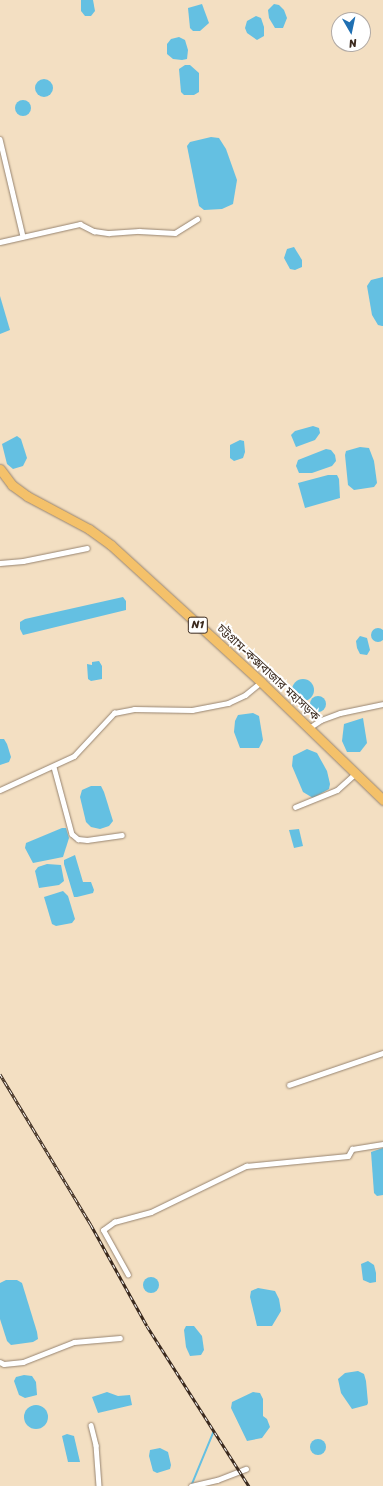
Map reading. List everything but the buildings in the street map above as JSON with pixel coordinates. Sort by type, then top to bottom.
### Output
[{"type":"highway","name":"চট্টগ্রাম-কক্সবাজার মহাসড়ক","points":[[0,469],[12,485],[28,496],[84,526],[111,545],[261,682],[383,800]]},
{"type":"street","points":[[0,139],[24,236]]},
{"type":"street","points":[[0,242],[80,224],[94,231],[109,233],[139,231],[175,234],[197,219]]},
{"type":"street","points":[[0,563],[23,561],[87,548]]},
{"type":"street","points":[[0,790],[54,767],[74,756],[114,713],[134,709],[192,710],[228,703],[245,695],[261,682]]},
{"type":"street","points":[[308,728],[321,720],[340,713],[383,704]]},
{"type":"street","points":[[54,767],[72,834],[78,839],[87,840],[122,835]]},
{"type":"street","points":[[295,807],[337,790],[356,774]]},
{"type":"street","points":[[289,1085],[383,1053]]},
{"type":"street","points":[[128,1275],[103,1230],[114,1222],[151,1212],[246,1166],[348,1156],[352,1150],[383,1144]]},
{"type":"street","points":[[0,1362],[23,1362],[74,1342],[120,1338]]},
{"type":"street","points":[[91,1425],[96,1445],[99,1486]]},
{"type":"street","points":[[191,1486],[217,1480],[246,1469]]},
{"type":"water","points":[[81,0],[93,0],[95,11],[91,16],[85,16],[81,11]]},
{"type":"water","points":[[202,4],[209,23],[200,31],[193,31],[190,28],[188,8]]},
{"type":"water","points":[[274,4],[279,5],[284,10],[287,18],[283,28],[275,28],[269,18],[268,10]]},
{"type":"water","points":[[256,16],[261,18],[264,27],[264,36],[257,40],[247,33],[245,28],[247,21]]},
{"type":"water","points":[[179,37],[185,40],[188,50],[187,59],[173,59],[167,54],[167,44],[171,39]]},
{"type":"water","points":[[185,65],[190,65],[199,73],[199,92],[194,95],[184,95],[181,92],[179,69]]},
{"type":"water","points":[[44,79],[50,82],[53,88],[50,94],[44,97],[38,94],[35,88],[38,82]]},
{"type":"water","points":[[20,100],[26,100],[31,105],[29,114],[26,116],[20,116],[15,111],[15,105]]},
{"type":"water","points":[[211,137],[219,138],[226,149],[237,180],[233,204],[222,209],[204,210],[199,206],[187,146],[190,142]]},
{"type":"water","points":[[294,247],[302,260],[302,267],[295,270],[290,269],[284,258],[287,249]]},
{"type":"water","points":[[383,277],[382,326],[378,325],[372,315],[367,286],[371,280]]},
{"type":"water","points":[[0,296],[10,330],[0,334]]},
{"type":"water","points":[[313,426],[319,428],[320,433],[315,440],[296,447],[291,435],[295,431]]},
{"type":"water","points":[[17,436],[21,439],[27,458],[23,466],[13,469],[7,464],[2,444]]},
{"type":"water","points":[[240,440],[244,441],[245,452],[243,458],[234,461],[230,458],[230,445]]},
{"type":"water","points":[[360,447],[369,448],[374,461],[377,483],[374,487],[354,490],[348,485],[345,455],[346,451]]},
{"type":"water","points":[[326,449],[331,450],[335,455],[336,461],[332,466],[312,473],[299,473],[296,466],[298,460]]},
{"type":"water","points":[[328,475],[337,475],[339,479],[340,498],[305,508],[298,483]]},
{"type":"water","points":[[123,597],[126,601],[126,610],[23,635],[20,629],[20,622],[25,619]]},
{"type":"water","points":[[375,628],[381,628],[385,632],[385,638],[381,642],[375,642],[371,638],[371,632]]},
{"type":"water","points":[[360,636],[367,638],[370,650],[367,655],[360,654],[357,648],[356,641]]},
{"type":"water","points":[[99,661],[102,666],[102,679],[91,681],[88,679],[87,664],[92,665],[92,662]]},
{"type":"water","points":[[303,679],[311,682],[314,690],[311,698],[303,701],[295,698],[292,690],[295,682]]},
{"type":"water","points":[[318,696],[324,698],[326,704],[324,710],[318,712],[312,710],[310,704],[312,698]]},
{"type":"water","points":[[253,713],[259,716],[263,740],[259,748],[240,748],[234,732],[235,721],[238,715]]},
{"type":"water","points":[[363,718],[367,743],[360,752],[347,752],[342,741],[344,724]]},
{"type":"water","points":[[0,739],[4,739],[11,757],[9,762],[0,765]]},
{"type":"water","points":[[307,749],[317,753],[327,771],[330,784],[329,789],[313,798],[303,792],[292,766],[293,756]]},
{"type":"water","points":[[91,786],[101,786],[113,821],[109,826],[100,829],[91,827],[86,822],[80,797],[82,790]]},
{"type":"water","points":[[62,828],[66,828],[69,838],[63,857],[33,863],[25,848],[26,843]]},
{"type":"water","points":[[299,829],[303,846],[294,848],[289,830]]},
{"type":"water","points":[[75,855],[83,882],[91,882],[94,890],[93,893],[77,897],[74,897],[64,864],[64,860]]},
{"type":"water","points":[[47,864],[61,865],[64,881],[59,885],[39,888],[35,871],[38,867]]},
{"type":"water","points":[[63,891],[68,896],[75,919],[72,923],[56,926],[52,924],[44,897]]},
{"type":"water","points":[[383,1148],[383,1195],[377,1196],[374,1193],[371,1152]]},
{"type":"water","points":[[368,1261],[374,1265],[376,1282],[370,1283],[363,1280],[361,1264]]},
{"type":"water","points":[[151,1277],[157,1279],[159,1285],[157,1291],[151,1293],[145,1291],[143,1285],[145,1279]]},
{"type":"water","points":[[6,1280],[17,1280],[22,1283],[37,1332],[38,1339],[33,1342],[11,1345],[7,1341],[0,1319],[0,1283]]},
{"type":"water","points":[[258,1288],[275,1291],[279,1299],[281,1311],[272,1326],[257,1326],[250,1297],[251,1291]]},
{"type":"water","points":[[186,1326],[194,1326],[202,1336],[204,1350],[201,1355],[190,1356],[186,1347],[184,1330]]},
{"type":"water","points":[[358,1371],[364,1374],[368,1403],[367,1405],[352,1409],[341,1393],[338,1379],[345,1373]]},
{"type":"water","points":[[24,1375],[32,1376],[36,1382],[37,1395],[25,1398],[19,1395],[14,1381],[16,1377]]},
{"type":"water","points":[[107,1392],[118,1396],[130,1395],[132,1405],[98,1413],[92,1397]]},
{"type":"water","points":[[253,1392],[260,1393],[263,1399],[263,1416],[267,1419],[270,1427],[262,1438],[247,1441],[231,1408],[232,1402]]},
{"type":"water","points":[[36,1405],[41,1406],[47,1412],[47,1422],[41,1428],[36,1429],[31,1428],[25,1422],[24,1417],[25,1412],[31,1406]]},
{"type":"water","points":[[67,1434],[74,1436],[80,1462],[68,1462],[62,1436]]},
{"type":"water","points":[[318,1439],[325,1444],[326,1447],[321,1454],[318,1455],[311,1450],[310,1447],[315,1440]]},
{"type":"water","points":[[160,1448],[168,1452],[171,1465],[170,1469],[157,1473],[153,1471],[149,1456],[150,1450]]},
{"type":"waterway","points":[[192,1484],[214,1431]]},
{"type":"railway","points":[[0,1074],[91,1225],[147,1326],[249,1486]]}]
